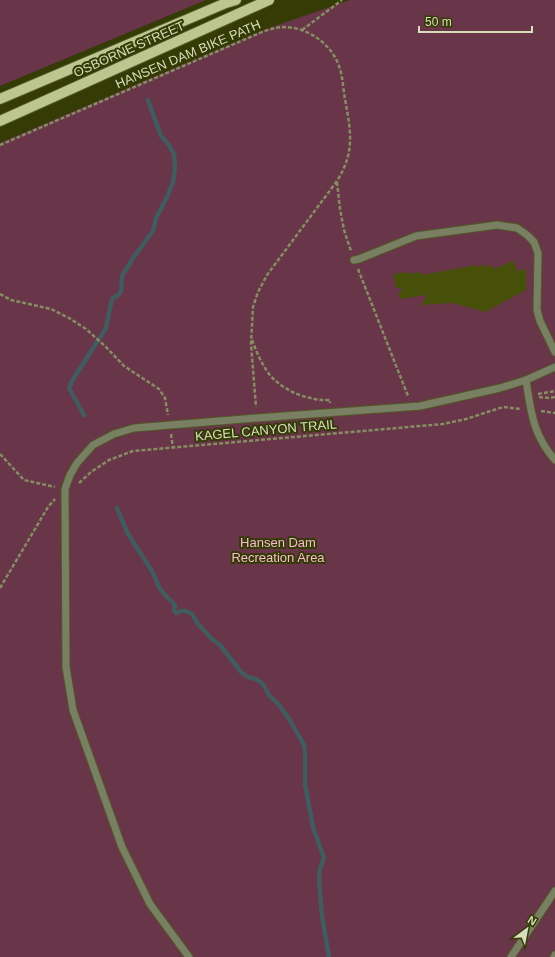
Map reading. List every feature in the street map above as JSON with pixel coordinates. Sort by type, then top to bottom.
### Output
[{"type":"main road","name":"OSBORNE STREET","points":[[0,100],[236,0]]},
{"type":"main road","name":"OSBORNE STREET","points":[[0,121],[269,0]]},
{"type":"lane","points":[[354,260],[416,236],[497,225],[517,228],[534,242],[538,253],[537,310],[540,321],[555,352]]},
{"type":"lane","points":[[188,957],[150,904],[122,847],[73,710],[66,667],[65,489],[70,475],[93,445],[114,434],[134,428],[420,406],[526,380],[555,367]]},
{"type":"lane","points":[[526,380],[532,417],[544,445],[555,460]]},
{"type":"lane","points":[[511,957],[555,892]]},
{"type":"path","points":[[302,31],[342,0]]},
{"type":"path","name":"HANSEN DAM BIKE PATH","points":[[0,145],[274,28],[287,27],[302,31],[313,35],[324,43],[334,54],[340,67],[350,123],[351,140],[347,160],[337,181],[267,275],[258,292],[253,307],[251,337],[257,418]]},
{"type":"path","points":[[337,181],[344,230],[354,260],[412,406]]},
{"type":"path","points":[[0,294],[11,300],[51,309],[70,318],[86,329],[124,366],[159,389],[165,398],[173,448]]},
{"type":"path","points":[[251,337],[267,372],[280,384],[297,395],[312,399],[330,400],[332,412]]},
{"type":"path","points":[[528,396],[555,391]]},
{"type":"path","points":[[528,396],[549,398],[555,397]]},
{"type":"path","name":"KAGEL CANYON TRAIL","points":[[65,489],[81,482],[91,472],[109,460],[133,451],[443,424],[466,419],[503,407],[555,412]]},
{"type":"path","points":[[0,454],[24,480],[65,489]]},
{"type":"path","points":[[0,588],[48,507],[65,489]]},
{"type":"green space","points":[[0,0],[206,0],[0,86]]},
{"type":"green space","name":"Hansen Dam Recreation Area","points":[[350,0],[555,0],[555,957],[0,957],[0,143],[266,29]]},
{"type":"building","points":[[513,261],[518,271],[526,269],[526,290],[485,312],[453,303],[421,305],[427,295],[400,299],[398,292],[401,292],[401,288],[396,288],[393,274],[420,272],[421,275],[477,265],[478,268],[483,264],[485,267],[492,265],[494,269]]},
{"type":"waterway","points":[[84,415],[69,388],[106,328],[113,298],[121,291],[122,276],[153,231],[156,218],[173,182],[175,168],[174,154],[169,145],[161,136],[148,100]]},
{"type":"waterway","points":[[117,508],[128,534],[152,571],[159,587],[175,605],[174,610],[176,613],[186,611],[192,614],[198,624],[220,645],[241,672],[263,684],[269,695],[280,706],[291,722],[304,745],[305,784],[313,827],[324,858],[320,868],[319,879],[322,916],[329,957]]}]
